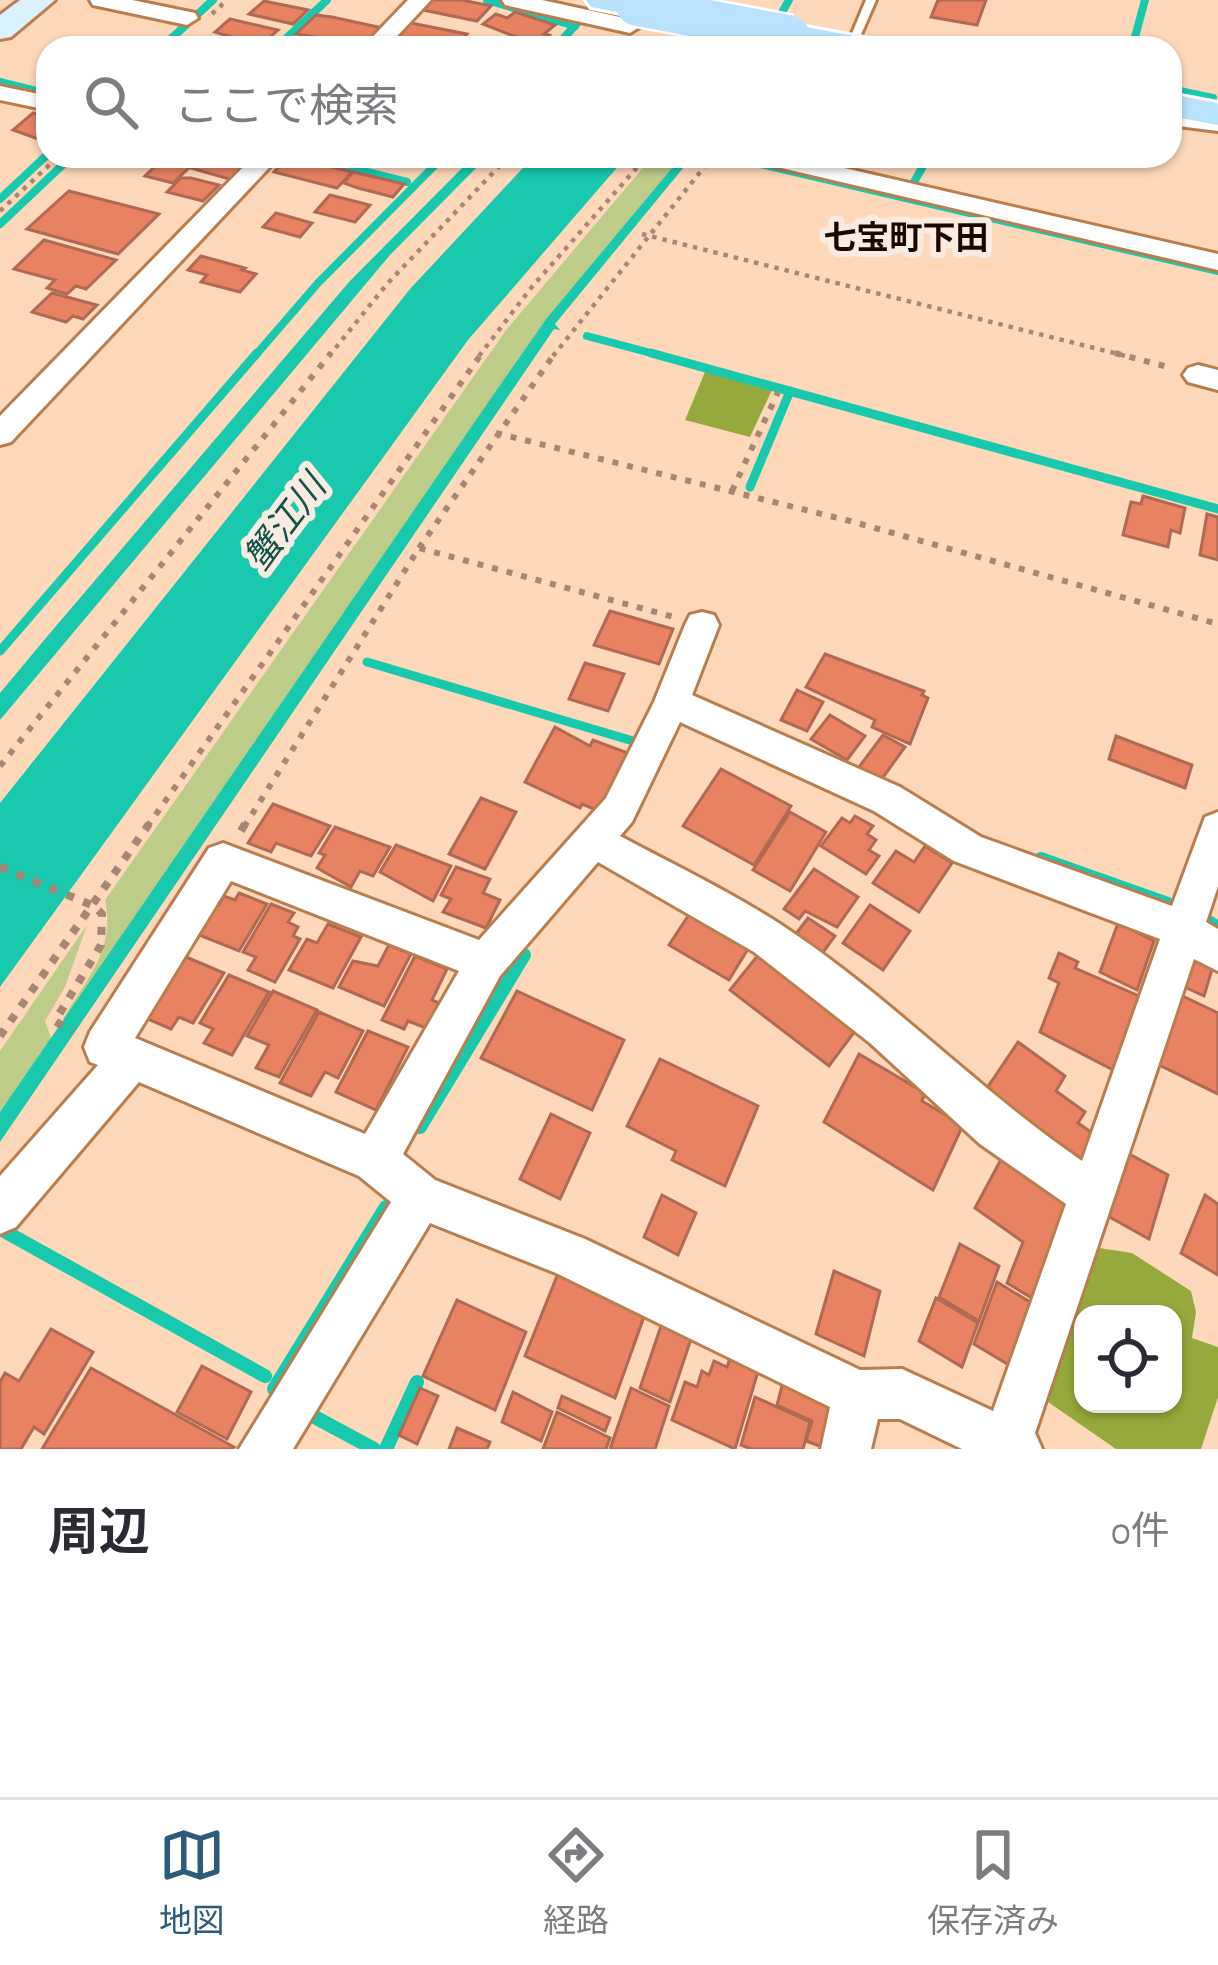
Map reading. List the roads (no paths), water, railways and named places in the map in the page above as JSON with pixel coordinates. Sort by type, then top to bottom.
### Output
[{"type":"main road","points":[[599,9],[800,36]]},
{"type":"main road","points":[[1182,107],[1218,114]]},
{"type":"street","points":[[0,31],[40,0]]},
{"type":"street","points":[[101,0],[187,19]]},
{"type":"street","points":[[385,36],[420,0]]},
{"type":"street","points":[[513,0],[599,9]]},
{"type":"street","points":[[0,93],[36,101]]},
{"type":"street","points":[[1182,120],[1218,124]]},
{"type":"street","points":[[0,434],[256,168]]},
{"type":"street","points":[[812,168],[1218,262]]},
{"type":"street","points":[[375,1160],[486,962],[619,810],[672,702],[702,625]]},
{"type":"street","points":[[672,702],[887,799],[968,850],[1201,940]]},
{"type":"street","points":[[486,962],[223,860],[105,1047],[375,1160],[420,1197],[569,1255],[858,1395],[902,1394],[1012,1445],[1089,1193],[1201,940],[1218,830]]},
{"type":"street","points":[[595,841],[768,939],[885,1028],[996,1128],[1089,1193]]},
{"type":"street","points":[[0,1211],[131,1059]]},
{"type":"street","points":[[264,1449],[420,1197]]},
{"type":"street","points":[[846,1449],[858,1395]]},
{"type":"lane","points":[[860,36],[872,0]]},
{"type":"water","points":[[462,168],[476,168],[390,255],[0,720],[0,693],[349,282]]},
{"type":"water","name":"蟹江川","points":[[523,168],[617,168],[468,340],[0,987],[0,803],[410,289]]},
{"type":"water","points":[[672,168],[683,168],[555,324],[560,330],[554,329],[0,1142],[0,1112],[547,318]]},
{"type":"waterway","points":[[174,36],[213,0]]},
{"type":"waterway","points":[[289,36],[327,0]]},
{"type":"waterway","points":[[487,0],[575,26]]},
{"type":"waterway","points":[[780,16],[789,0]]},
{"type":"waterway","points":[[1135,36],[1145,0]]},
{"type":"waterway","points":[[575,26],[578,22]]},
{"type":"waterway","points":[[566,36],[575,26]]},
{"type":"waterway","points":[[0,82],[36,91]]},
{"type":"waterway","points":[[1182,92],[1213,98]]},
{"type":"waterway","points":[[0,199],[36,165]]},
{"type":"waterway","points":[[0,224],[59,168]]},
{"type":"waterway","points":[[350,168],[407,182]]},
{"type":"waterway","points":[[255,356],[318,283],[432,168]]},
{"type":"waterway","points":[[777,168],[1218,271]]},
{"type":"waterway","points":[[914,182],[922,168]]},
{"type":"waterway","points":[[587,336],[659,355]]},
{"type":"waterway","points":[[0,651],[257,353]]},
{"type":"waterway","points":[[651,353],[659,355]]},
{"type":"waterway","points":[[659,355],[790,391]]},
{"type":"waterway","points":[[750,487],[790,391]]},
{"type":"waterway","points":[[790,391],[1218,509]]},
{"type":"waterway","points":[[367,662],[633,741]]},
{"type":"waterway","points":[[1041,859],[1168,904]]},
{"type":"waterway","points":[[1205,920],[1218,928]]},
{"type":"waterway","points":[[420,1127],[524,955]]},
{"type":"waterway","points":[[274,1389],[386,1207]]},
{"type":"waterway","points":[[4,1231],[265,1376]]},
{"type":"waterway","points":[[386,1449],[417,1382]]},
{"type":"waterway","points":[[311,1415],[374,1449]]},
{"type":"district","name":"七宝町下田","points":[[906,239]]}]
